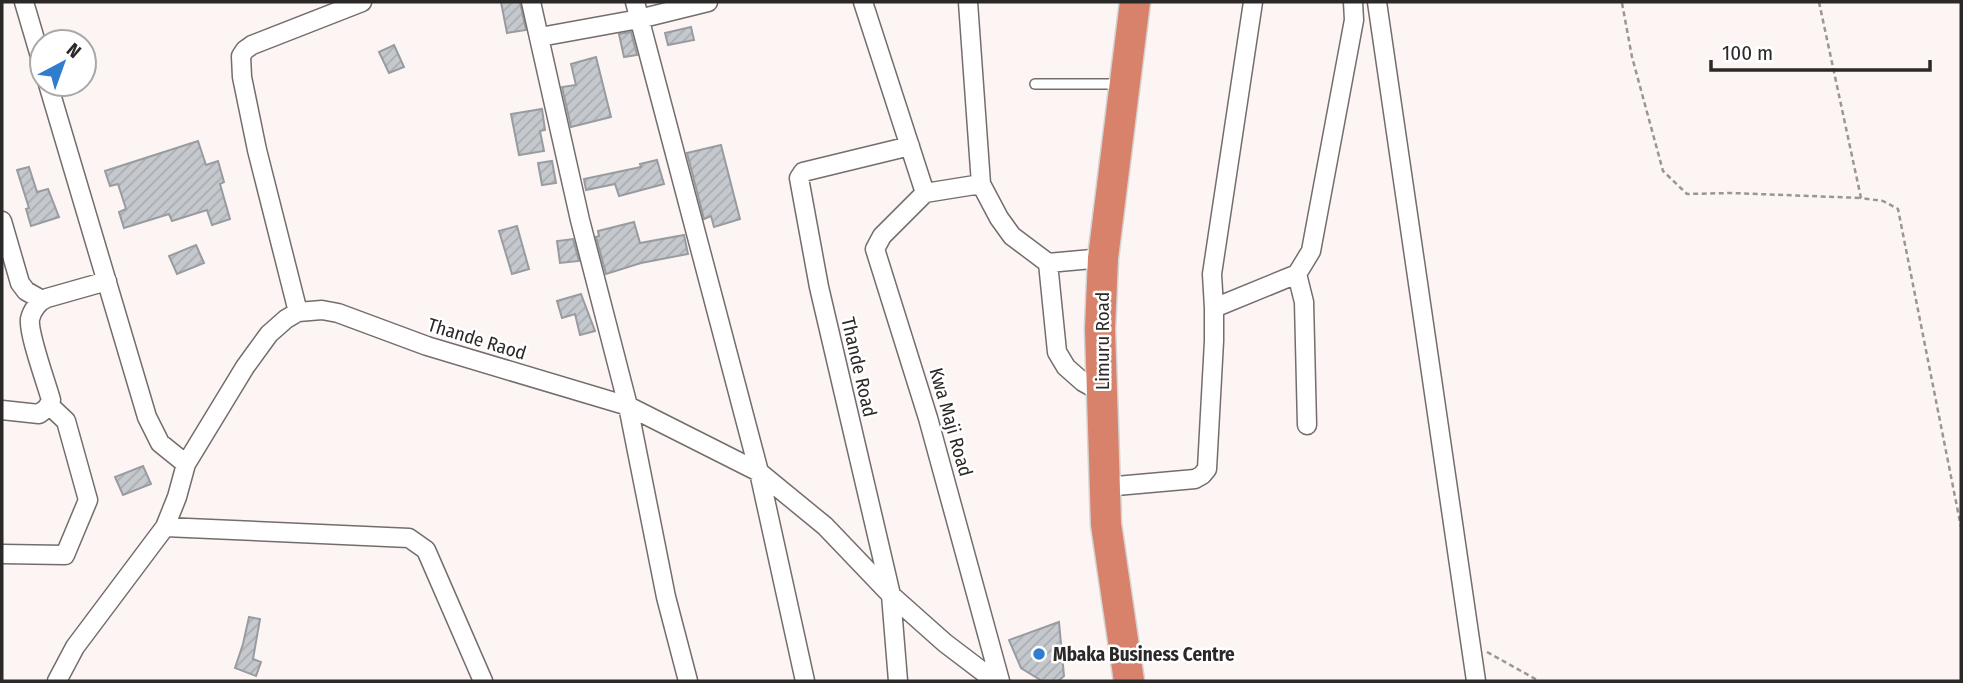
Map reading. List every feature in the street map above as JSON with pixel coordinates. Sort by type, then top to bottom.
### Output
[{"type":"highway","name":"Limuru Road","points":[[1129,681],[1106,524],[1100,328],[1103,258],[1135,2]]},
{"type":"street","points":[[24,2],[32,28]]},
{"type":"street","points":[[57,681],[75,647],[165,527],[186,464],[245,367],[270,334],[286,318],[298,312],[257,150],[242,77],[241,56],[252,45],[362,2]]},
{"type":"street","points":[[531,2],[580,220],[628,406],[666,597],[688,681]]},
{"type":"street","points":[[540,37],[637,10],[708,2]]},
{"type":"street","points":[[863,2],[925,193],[981,184]]},
{"type":"street","points":[[968,2],[981,184],[1012,236],[1048,263],[1103,258]]},
{"type":"street","points":[[1105,487],[1195,479],[1207,469],[1214,341],[1212,274],[1252,2]]},
{"type":"street","points":[[1213,308],[1297,274],[1311,251],[1354,20],[1353,2]]},
{"type":"street","points":[[1377,2],[1476,681]]},
{"type":"street","points":[[637,10],[759,472],[805,681]]},
{"type":"street","points":[[52,98],[147,417],[160,443],[186,464]]},
{"type":"street","name":"Thande Road","points":[[898,681],[891,595],[819,287],[799,178],[803,172],[910,146]]},
{"type":"street","name":"Kwa Maji Road","points":[[925,193],[882,236],[876,249],[928,418],[1000,681]]},
{"type":"street","points":[[2,221],[19,283],[26,291],[42,300]]},
{"type":"street","points":[[1048,263],[1057,352],[1066,367],[1083,382],[1101,392]]},
{"type":"street","points":[[1297,274],[1304,302],[1307,425]]},
{"type":"street","points":[[2,410],[39,414],[51,400],[31,326],[33,312],[42,300],[107,281]]},
{"type":"street","name":"Thande Raod","points":[[298,312],[321,310],[338,313],[426,346],[628,406],[759,472],[825,526],[891,595],[945,643],[995,681]]},
{"type":"street","points":[[2,554],[65,555],[88,500],[66,421],[49,405]]},
{"type":"street","points":[[165,527],[409,538],[426,550],[483,681]]},
{"type":"lane","points":[[1035,84],[1125,84]]},
{"type":"path","points":[[1819,2],[1861,198]]},
{"type":"path","points":[[1622,3],[1632,57],[1663,171],[1687,194],[1861,198],[1883,201],[1898,209],[1961,527]]},
{"type":"path","points":[[1470,643],[1539,681]]},
{"type":"building","points":[[501,2],[520,2],[526,30],[507,33]]},
{"type":"building","points":[[691,27],[694,40],[668,45],[665,33]]},
{"type":"building","points":[[631,32],[637,55],[624,57],[619,34]]},
{"type":"building","points":[[394,45],[404,67],[389,73],[379,52]]},
{"type":"building","points":[[596,57],[611,117],[571,127],[562,87],[576,85],[571,64]]},
{"type":"building","points":[[542,109],[545,130],[540,131],[544,151],[519,155],[511,114]]},
{"type":"building","points":[[198,141],[206,165],[218,161],[224,182],[220,184],[230,219],[212,225],[207,210],[172,221],[169,214],[124,228],[119,212],[126,209],[118,184],[110,186],[105,171]]},
{"type":"building","points":[[721,145],[740,219],[714,227],[711,216],[704,219],[687,153]]},
{"type":"building","points":[[657,160],[664,184],[619,196],[615,184],[586,190],[584,179],[641,167],[640,164]]},
{"type":"building","points":[[552,161],[556,183],[542,185],[538,163]]},
{"type":"building","points":[[29,167],[37,192],[48,189],[59,217],[31,226],[26,209],[29,208],[17,170]]},
{"type":"building","points":[[634,222],[640,243],[684,235],[688,254],[641,263],[606,274],[596,237],[599,236],[598,231]]},
{"type":"building","points":[[517,226],[529,269],[512,274],[499,231]]},
{"type":"building","points":[[573,239],[579,261],[560,263],[557,241]]},
{"type":"building","points":[[196,245],[204,263],[177,274],[169,256]]},
{"type":"building","points":[[581,294],[595,331],[580,335],[575,314],[562,318],[557,301]]},
{"type":"building","points":[[143,466],[151,484],[123,495],[115,477]]},
{"type":"building","points":[[249,617],[260,619],[253,659],[261,662],[256,676],[235,668]]},
{"type":"building","name":"Mbaka Business Centre","points":[[1059,622],[1064,676],[1058,681],[1042,681],[1021,668],[1009,640]]},
{"type":"place","name":"Mbaka Business Centre","points":[[1039,654]]}]
